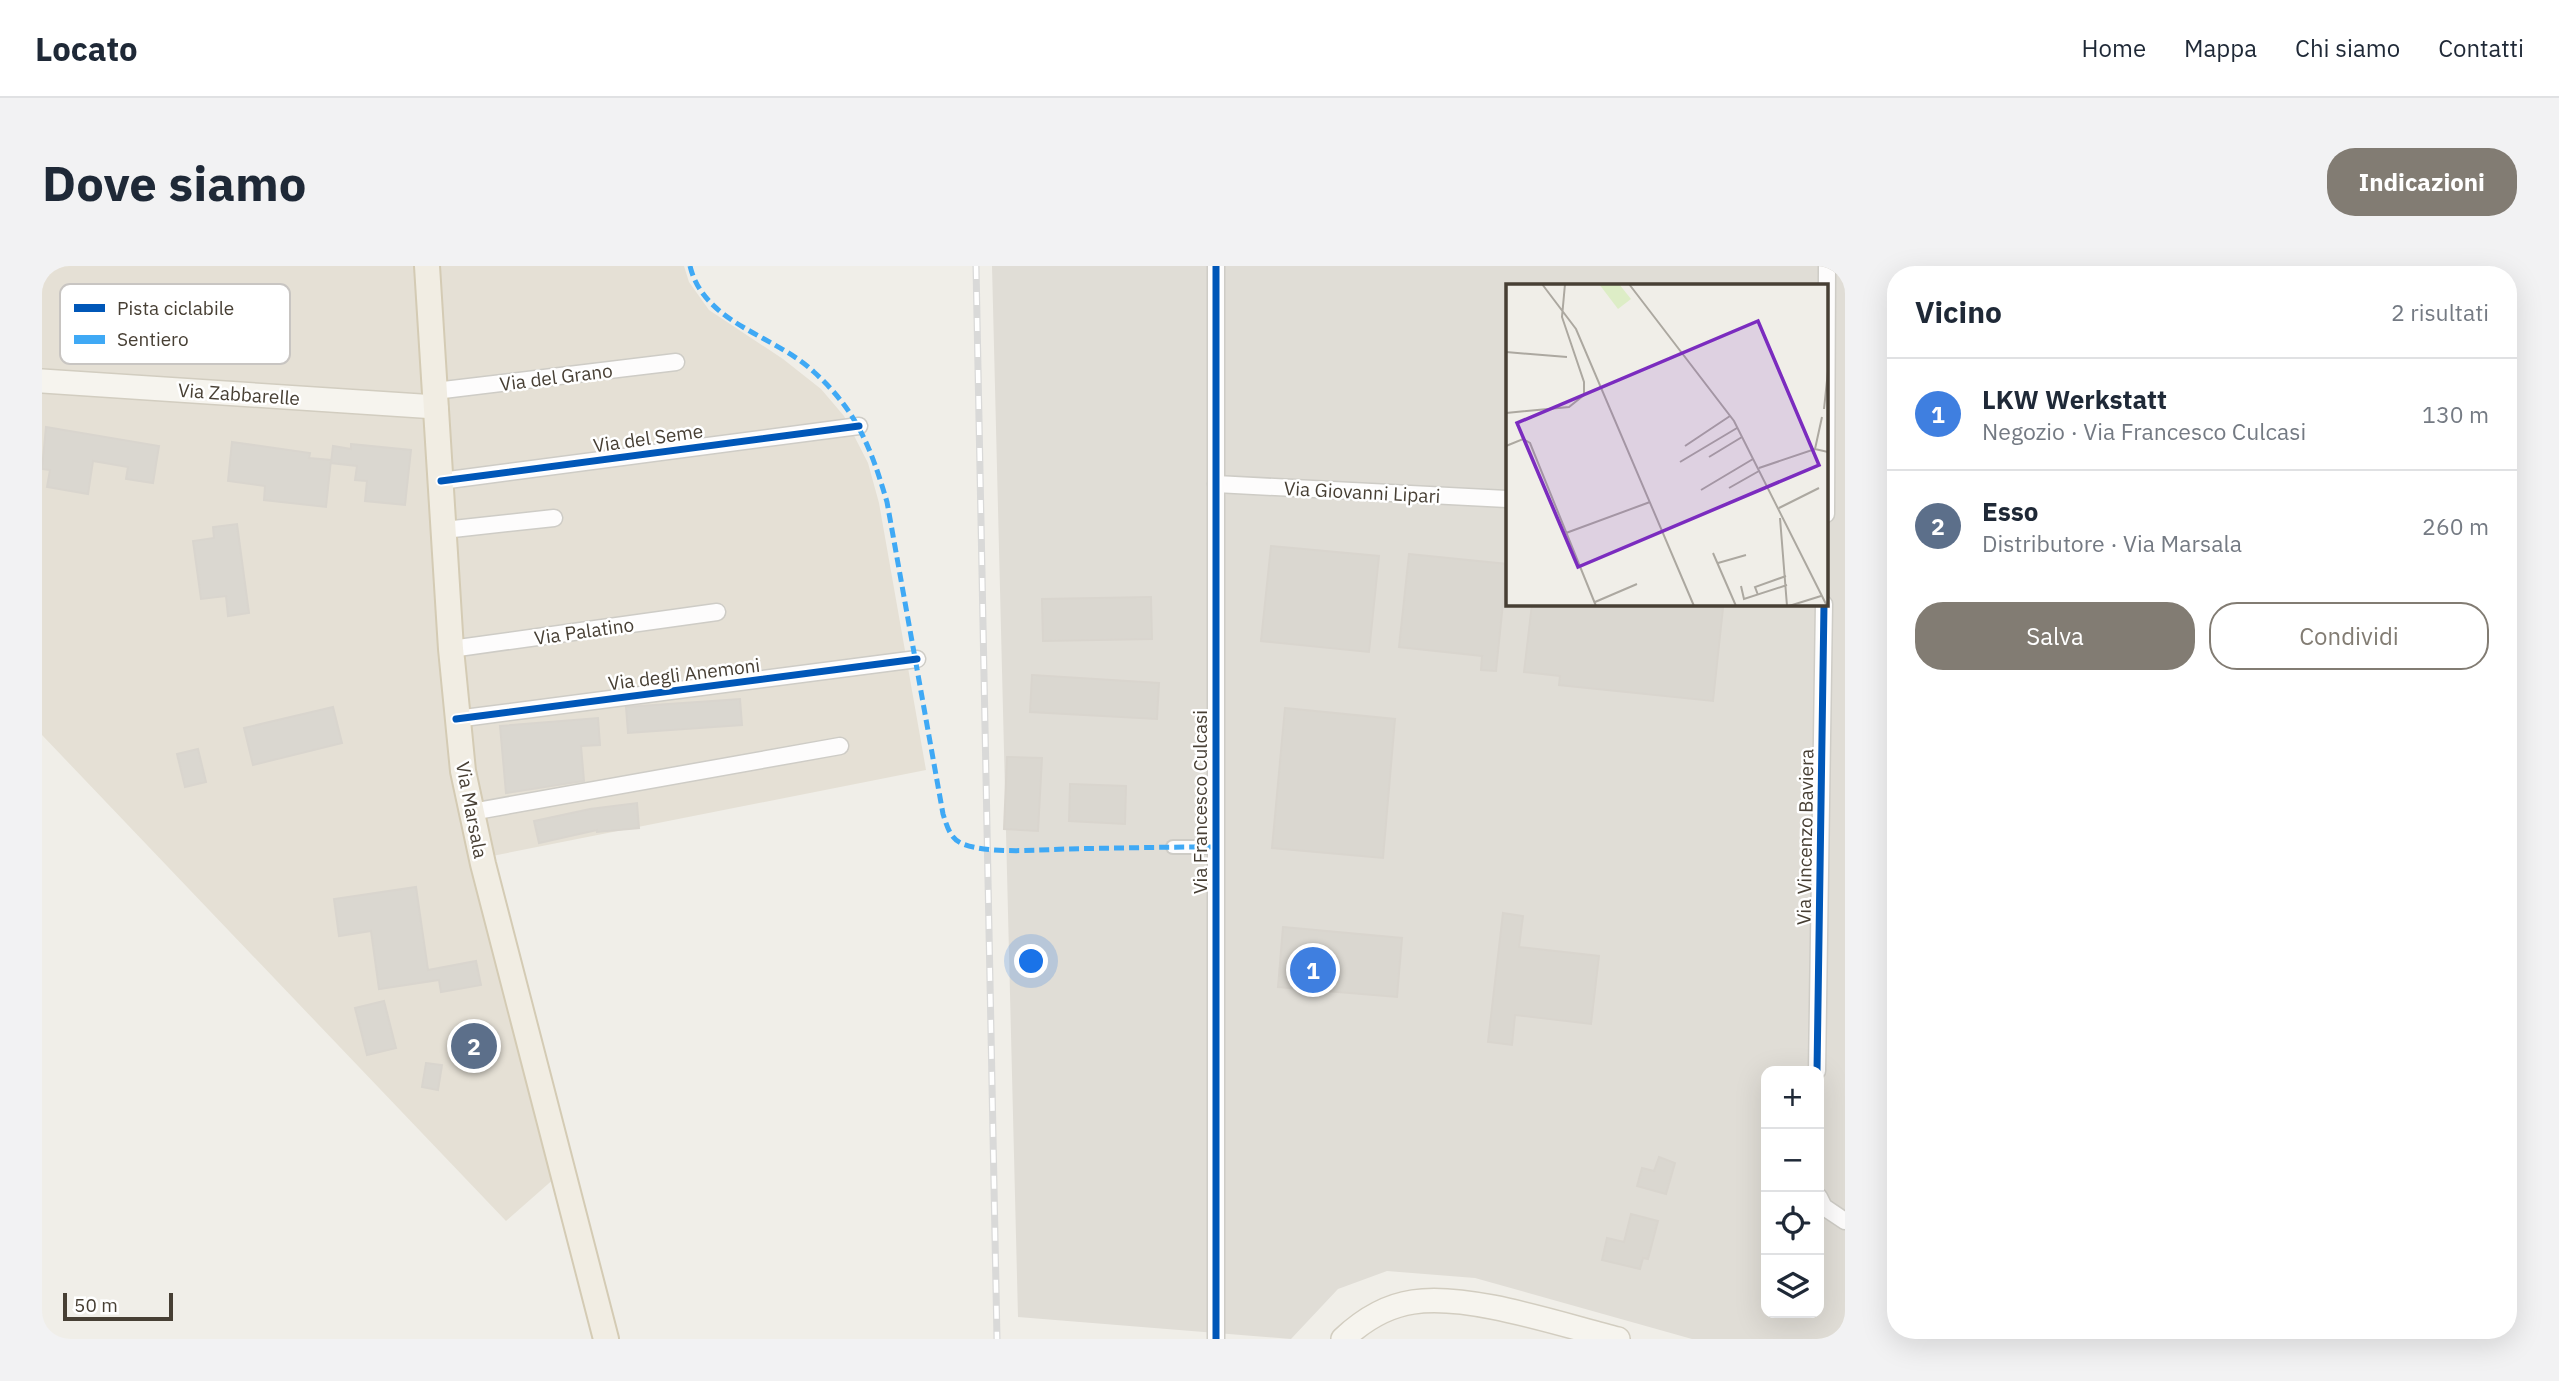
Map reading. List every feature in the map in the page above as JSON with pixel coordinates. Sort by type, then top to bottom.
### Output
[{"type":"main road","name":"Via Marsala","points":[[427,266],[456,719],[471,812],[606,1339]]},
{"type":"main road","name":"Via Zabbarelle","points":[[42,381],[435,399]]},
{"type":"main road","points":[[1343,1339],[1362,1323],[1388,1309],[1411,1302],[1438,1300],[1505,1311],[1618,1339]]},
{"type":"street","name":"Via Francesco Culcasi","points":[[1216,266],[1216,1339]]},
{"type":"street","points":[[1827,266],[1827,284]]},
{"type":"street","name":"Via del Grano","points":[[435,399],[676,362]]},
{"type":"street","name":"Via del Seme","points":[[440,481],[859,426]]},
{"type":"street","name":"Via Giovanni Lipari","points":[[1216,484],[1506,499]]},
{"type":"street","points":[[444,530],[554,518]]},
{"type":"street","name":"Via Vincenzo Baviera","points":[[1817,1066],[1824,606]]},
{"type":"street","name":"Via Palatino","points":[[451,649],[717,612]]},
{"type":"street","name":"Via degli Anemoni","points":[[456,719],[916,659]]},
{"type":"street","points":[[471,812],[840,746]]},
{"type":"street","points":[[1173,847],[1216,847]]},
{"type":"street","points":[[1824,1207],[1845,1221]]},
{"type":"shaded area","points":[[42,266],[684,266],[689,282],[709,310],[783,359],[821,389],[844,416],[868,463],[879,503],[926,770],[472,860],[556,1177],[506,1221],[42,735]]},
{"type":"shaded area","points":[[992,266],[1845,266],[1845,1339],[1692,1339],[1475,1278],[1387,1271],[1338,1289],[1291,1339],[1018,1317]]},
{"type":"building","points":[[46,427],[159,446],[153,483],[126,479],[128,467],[93,461],[88,494],[47,487],[50,470],[42,469]]},
{"type":"building","points":[[232,442],[310,453],[309,458],[331,460],[326,507],[264,500],[265,486],[228,481]]},
{"type":"building","points":[[351,444],[411,450],[405,505],[365,501],[367,481],[355,480],[357,466],[331,463],[333,446],[351,449]]},
{"type":"building","points":[[237,524],[249,613],[228,616],[226,596],[201,599],[193,541],[214,538],[213,527]]},
{"type":"building","points":[[1271,546],[1379,556],[1369,652],[1261,641]]},
{"type":"building","points":[[1409,554],[1506,564],[1496,671],[1481,670],[1482,656],[1399,647]]},
{"type":"building","points":[[1151,597],[1152,639],[1043,641],[1042,599]]},
{"type":"building","points":[[1532,606],[1723,608],[1713,701],[1559,685],[1560,676],[1524,672]]},
{"type":"building","points":[[1032,675],[1159,683],[1157,719],[1030,712]]},
{"type":"building","points":[[740,699],[742,725],[628,733],[626,707]]},
{"type":"building","points":[[333,707],[342,743],[253,765],[244,728]]},
{"type":"building","points":[[1285,708],[1395,719],[1383,858],[1272,848]]},
{"type":"building","points":[[598,718],[600,745],[581,746],[584,781],[506,793],[500,726]]},
{"type":"building","points":[[198,749],[206,782],[185,787],[177,754]]},
{"type":"building","points":[[1007,757],[1042,758],[1038,831],[1004,829]]},
{"type":"building","points":[[1070,784],[1126,786],[1125,824],[1069,821]]},
{"type":"building","points":[[637,803],[639,828],[597,830],[539,843],[534,821],[590,809]]},
{"type":"building","points":[[416,887],[428,970],[476,961],[481,985],[441,992],[439,980],[379,989],[371,931],[339,936],[334,899]]},
{"type":"building","points":[[1503,913],[1523,916],[1519,947],[1599,956],[1591,1024],[1515,1015],[1512,1045],[1488,1042]]},
{"type":"building","points":[[1283,927],[1402,938],[1397,997],[1278,987]]},
{"type":"building","points":[[384,1001],[396,1048],[367,1055],[355,1008]]},
{"type":"building","points":[[426,1063],[442,1065],[438,1090],[422,1087]]},
{"type":"building","points":[[1659,1157],[1675,1163],[1666,1194],[1637,1186],[1642,1168],[1654,1171]]},
{"type":"building","points":[[1631,1214],[1658,1221],[1648,1259],[1643,1258],[1640,1269],[1602,1260],[1607,1238],[1624,1242]]},
{"type":"railway","points":[[976,266],[997,1339]]},
{"type":"marked path","points":[[690,266],[698,286],[710,302],[725,315],[798,359],[814,372],[841,401],[861,431],[887,502],[943,814],[955,839],[974,847],[999,850],[1216,847]]},
{"type":"cycle path","points":[[1216,266],[1216,1339]]},
{"type":"cycle path","points":[[441,481],[859,426]]},
{"type":"cycle path","points":[[1817,1066],[1824,606]]},
{"type":"cycle path","points":[[456,719],[917,659]]},
{"type":"place","name":"LKW Werkstatt","points":[[1313,970]]},
{"type":"place","name":"Esso","points":[[474,1046]]}]
